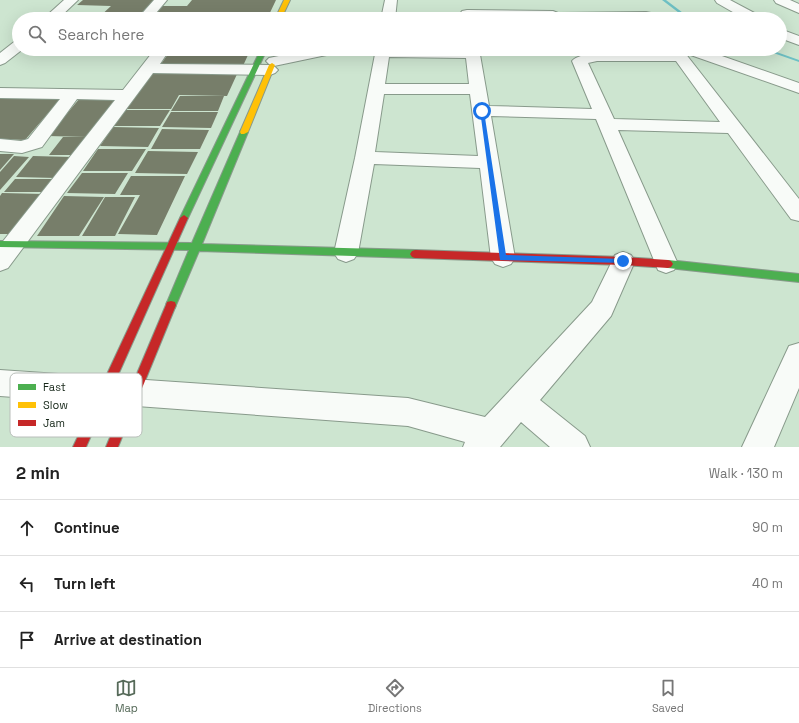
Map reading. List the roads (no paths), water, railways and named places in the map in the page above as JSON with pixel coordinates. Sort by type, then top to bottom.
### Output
[{"type":"street","points":[[58,12],[72,0]]},
{"type":"street","points":[[151,12],[162,0]]},
{"type":"street","points":[[281,12],[287,0]]},
{"type":"street","points":[[389,12],[391,0]]},
{"type":"street","points":[[465,0],[467,12]]},
{"type":"street","points":[[542,0],[546,9],[552,12]]},
{"type":"street","points":[[721,0],[742,12]]},
{"type":"street","points":[[780,0],[799,9]]},
{"type":"street","points":[[632,4],[641,12]]},
{"type":"street","points":[[787,36],[799,41]]},
{"type":"street","points":[[0,60],[12,51]]},
{"type":"street","points":[[0,262],[6,244],[158,56]]},
{"type":"street","points":[[112,373],[261,56]]},
{"type":"street","points":[[148,68],[254,70],[274,60],[297,56]]},
{"type":"street","points":[[346,253],[365,158],[381,56]]},
{"type":"street","points":[[474,56],[503,258]]},
{"type":"street","points":[[583,56],[580,61],[666,264]]},
{"type":"street","points":[[683,56],[734,128],[799,214]]},
{"type":"street","points":[[693,56],[799,88]]},
{"type":"street","points":[[142,378],[274,60]]},
{"type":"street","points":[[376,89],[478,89]]},
{"type":"street","points":[[0,93],[128,95]]},
{"type":"street","points":[[0,145],[22,147],[35,143],[72,94]]},
{"type":"street","points":[[482,111],[734,128]]},
{"type":"street","points":[[365,158],[489,162]]},
{"type":"street","points":[[6,244],[170,248],[196,247],[623,261],[799,278]]},
{"type":"street","points":[[142,392],[408,412],[485,440],[602,309],[623,261]]},
{"type":"street","points":[[758,447],[799,355]]},
{"type":"street","points":[[0,383],[10,384]]},
{"type":"street","points":[[519,402],[574,447]]},
{"type":"street","points":[[79,447],[83,437]]},
{"type":"street","points":[[112,447],[116,437]]},
{"type":"waterway","points":[[664,0],[680,12]]},
{"type":"waterway","points":[[784,56],[799,61]]}]
